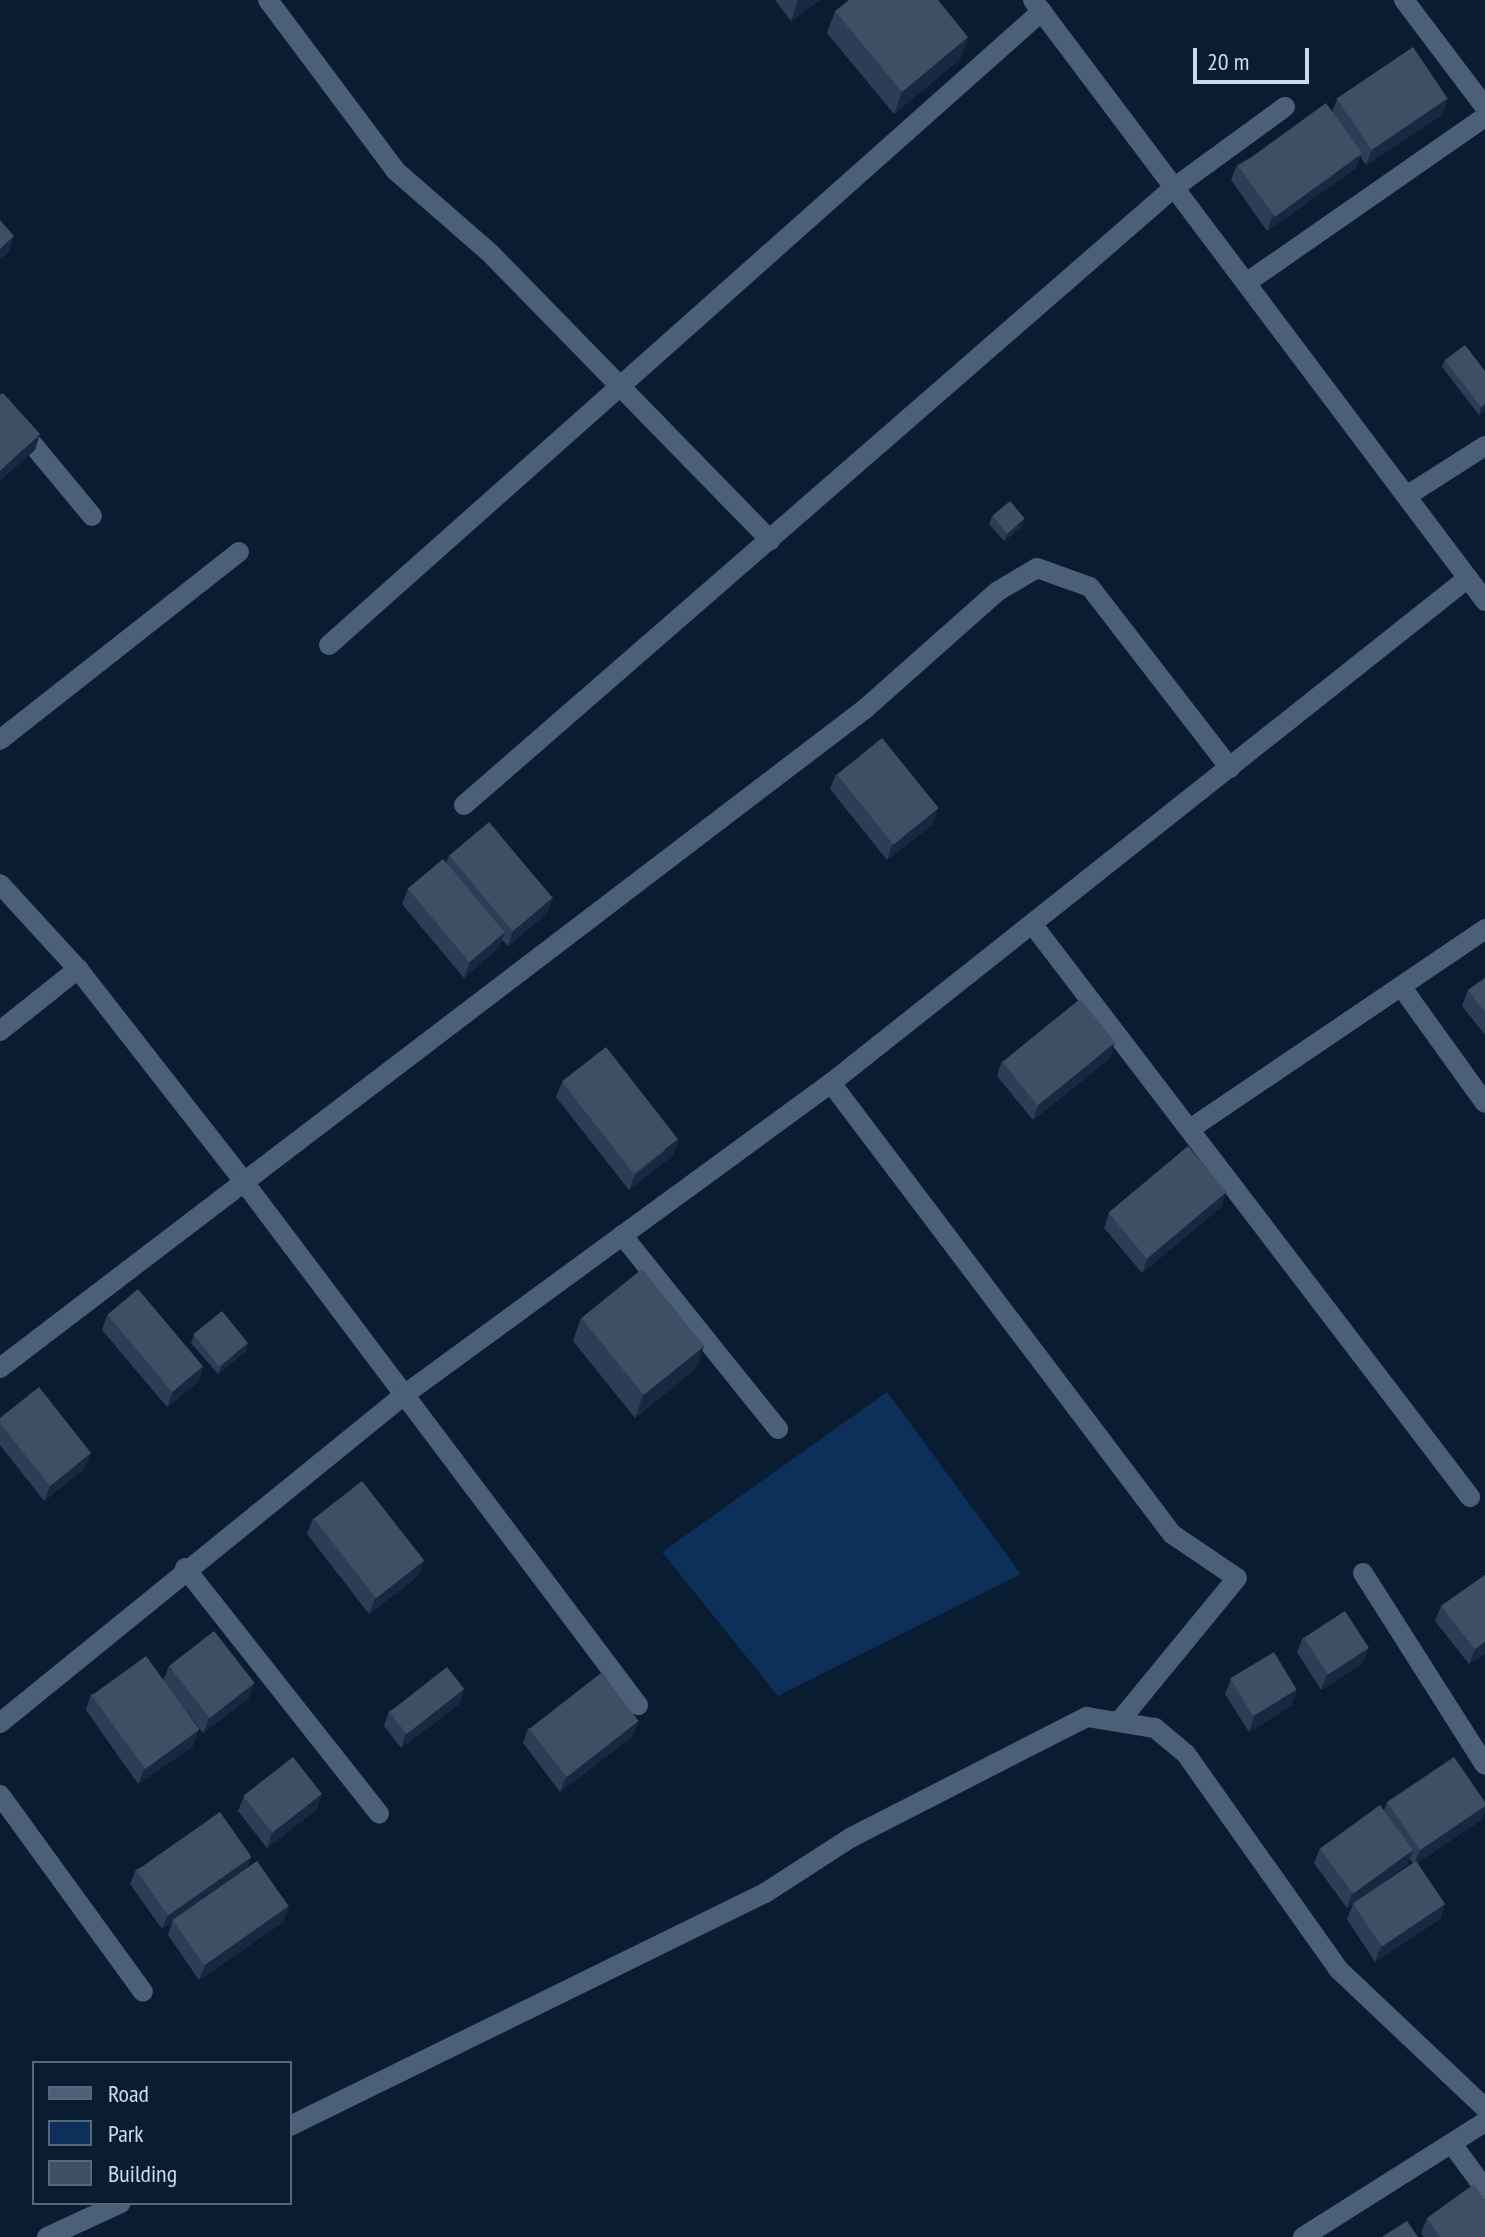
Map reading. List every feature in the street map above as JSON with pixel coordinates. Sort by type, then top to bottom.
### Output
[{"type":"street","points":[[268,0],[396,171],[491,254],[618,388],[770,540]]},
{"type":"street","points":[[1404,0],[1485,107]]},
{"type":"street","points":[[329,645],[618,388],[1038,6],[1171,190],[1408,495],[1485,601]]},
{"type":"street","points":[[464,805],[1171,190],[1285,107]]},
{"type":"street","points":[[1246,283],[1485,117]]},
{"type":"street","points":[[0,405],[92,516]]},
{"type":"street","points":[[1408,495],[1485,446]]},
{"type":"street","points":[[0,740],[239,552]]},
{"type":"street","points":[[0,1368],[241,1178],[866,708],[998,591],[1037,568],[1090,587],[1230,768]]},
{"type":"street","points":[[2,1711],[404,1395],[831,1083],[1468,578]]},
{"type":"street","points":[[0,884],[78,969],[241,1178],[638,1705]]},
{"type":"street","points":[[1033,925],[1193,1127],[1470,1497]]},
{"type":"street","points":[[1193,1127],[1403,989],[1485,929]]},
{"type":"street","points":[[0,1031],[78,969]]},
{"type":"street","points":[[1403,989],[1485,1103]]},
{"type":"street","points":[[831,1083],[1172,1534],[1237,1578],[1123,1717]]},
{"type":"street","points":[[622,1235],[778,1429]]},
{"type":"street","points":[[185,1568],[379,1814]]},
{"type":"street","points":[[1363,1573],[1485,1765]]},
{"type":"street","points":[[292,2125],[765,1893],[852,1837],[1060,1728],[1087,1717],[1123,1717],[1155,1728],[1186,1754],[1338,1969],[1485,2108]]},
{"type":"street","points":[[0,1795],[143,1992]]},
{"type":"street","points":[[1303,2237],[1485,2122]]},
{"type":"street","points":[[1452,2144],[1485,2189]]},
{"type":"street","points":[[47,2237],[117,2205]]},
{"type":"green space","points":[[887,1392],[1021,1574],[778,1696],[662,1552]]},
{"type":"building","points":[[849,0],[938,0],[968,37],[902,92],[835,11]]},
{"type":"building","points":[[1413,47],[1448,98],[1371,150],[1337,98]]},
{"type":"building","points":[[1326,103],[1362,153],[1275,217],[1239,166]]},
{"type":"building","points":[[0,220],[14,236],[0,249]]},
{"type":"building","points":[[1465,345],[1485,371],[1485,404],[1481,407],[1445,360]]},
{"type":"building","points":[[3,393],[40,434],[0,471],[0,395]]},
{"type":"building","points":[[1010,501],[1025,519],[1007,533],[992,516]]},
{"type":"building","points":[[882,738],[939,808],[894,844],[837,775]]},
{"type":"building","points":[[489,822],[553,898],[513,931],[449,855]]},
{"type":"building","points":[[443,859],[505,933],[469,962],[408,889]]},
{"type":"building","points":[[1485,978],[1485,1012],[1468,990]]},
{"type":"building","points":[[1080,999],[1115,1043],[1038,1105],[1002,1062]]},
{"type":"building","points":[[606,1047],[678,1139],[634,1174],[562,1081]]},
{"type":"building","points":[[1188,1146],[1227,1192],[1147,1259],[1108,1213]]},
{"type":"building","points":[[642,1269],[704,1346],[644,1395],[581,1318]]},
{"type":"building","points":[[138,1289],[203,1366],[172,1392],[107,1315]]},
{"type":"building","points":[[222,1311],[248,1343],[219,1366],[193,1334]]},
{"type":"building","points":[[39,1387],[91,1453],[50,1486],[0,1423],[0,1418]]},
{"type":"building","points":[[362,1481],[424,1561],[376,1598],[314,1519]]},
{"type":"building","points":[[1485,1575],[1485,1642],[1475,1649],[1441,1606]]},
{"type":"building","points":[[1345,1611],[1369,1648],[1328,1675],[1304,1638]]},
{"type":"building","points":[[214,1631],[255,1683],[210,1718],[169,1666]]},
{"type":"building","points":[[1274,1652],[1297,1690],[1253,1716],[1230,1678]]},
{"type":"building","points":[[146,1656],[199,1730],[145,1769],[92,1695]]},
{"type":"building","points":[[447,1667],[464,1689],[407,1734],[389,1712]]},
{"type":"building","points":[[601,1673],[639,1721],[567,1777],[529,1729]]},
{"type":"building","points":[[293,1757],[322,1794],[272,1833],[243,1796]]},
{"type":"building","points":[[1454,1757],[1485,1806],[1420,1850],[1387,1802]]},
{"type":"building","points":[[1380,1805],[1413,1850],[1353,1894],[1320,1848]]},
{"type":"building","points":[[220,1812],[252,1857],[168,1916],[136,1871]]},
{"type":"building","points":[[257,1861],[289,1906],[204,1965],[173,1920]]},
{"type":"building","points":[[1416,1861],[1445,1904],[1382,1947],[1353,1903]]},
{"type":"building","points":[[1474,2184],[1485,2200],[1485,2237],[1440,2237],[1427,2218]]},
{"type":"building","points":[[1407,2221],[1418,2237],[1382,2237]]}]
